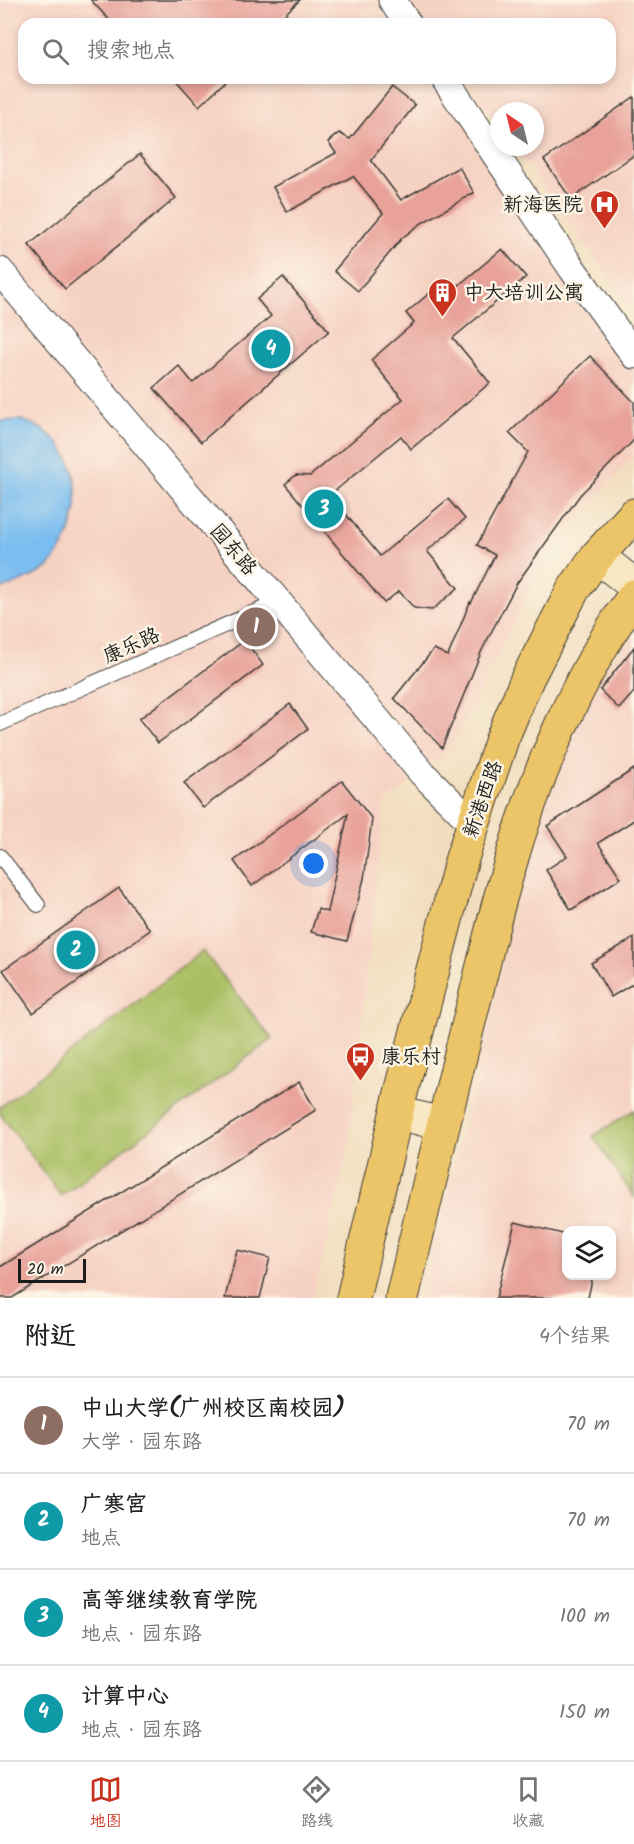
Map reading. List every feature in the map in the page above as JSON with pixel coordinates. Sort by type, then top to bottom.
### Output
[{"type":"main road","name":"新港西路","points":[[353,1298],[397,1113],[472,823],[502,739],[527,679],[573,590],[597,556],[634,515]]},
{"type":"main road","points":[[402,1298],[442,1124],[523,822],[578,690],[597,653],[634,596]]},
{"type":"street","points":[[392,0],[404,18]]},
{"type":"street","points":[[448,84],[571,267],[634,355]]},
{"type":"street","name":"园东路","points":[[0,271],[422,773],[472,823]]},
{"type":"street","points":[[597,556],[634,585]]},
{"type":"street","points":[[397,1113],[442,1124]]},
{"type":"lane","name":"康乐路","points":[[0,724],[278,602]]},
{"type":"lane","points":[[0,856],[38,905]]},
{"type":"shaded area","points":[[0,0],[386,0],[397,18],[18,18],[18,84],[441,84],[634,371],[634,456],[550,548],[473,706],[449,747],[384,804],[349,1145],[313,1298],[0,1298]]},
{"type":"shaded area","name":"新海医院","points":[[406,0],[634,0],[634,311],[521,156],[544,156],[544,102],[490,102],[490,115],[467,84],[616,84],[616,18],[420,18]]},
{"type":"shaded area","points":[[634,634],[634,1298],[422,1298],[536,825],[592,683]]},
{"type":"green space","points":[[203,951],[272,1039],[61,1196],[0,1114],[0,1107]]},
{"type":"green space","points":[[634,1110],[634,1197],[593,1136]]},
{"type":"water","points":[[21,420],[43,430],[59,444],[70,462],[76,483],[76,505],[72,526],[63,547],[49,566],[26,579],[0,589],[0,421]]},
{"type":"building","points":[[91,0],[300,0],[280,18],[108,18]]},
{"type":"building","points":[[179,84],[223,84],[199,106]]},
{"type":"building","points":[[392,87],[415,105],[371,160],[401,200],[459,167],[474,193],[420,224],[402,238],[358,291],[334,271],[383,213],[353,176],[287,212],[273,187],[336,153],[328,142],[339,133],[350,139]]},
{"type":"building","points":[[634,97],[634,155],[571,199],[544,160]]},
{"type":"building","points":[[140,154],[176,198],[65,289],[29,245]]},
{"type":"building","points":[[502,249],[526,277],[453,338],[490,383],[411,449],[401,436],[330,495],[380,556],[448,499],[465,519],[427,551],[458,588],[432,610],[414,608],[399,591],[384,603],[285,484],[296,475],[310,476],[403,399],[371,360],[414,323],[406,313],[445,280],[453,290]]},
{"type":"building","points":[[283,277],[329,331],[201,442],[154,388],[179,366],[193,383],[271,316],[257,299]]},
{"type":"building","points":[[590,356],[634,402],[634,440],[580,495],[517,583],[482,650],[442,748],[394,698],[434,649],[448,656],[470,602],[495,555],[477,545],[528,452],[509,433]]},
{"type":"building","points":[[245,640],[263,665],[158,743],[139,719]]},
{"type":"building","points":[[634,647],[634,692],[619,709],[600,690]]},
{"type":"building","points":[[290,704],[308,729],[203,808],[184,783]]},
{"type":"building","points":[[634,769],[634,820],[598,843],[621,878],[571,910],[546,870],[567,856],[547,826]]},
{"type":"building","points":[[342,781],[372,819],[364,879],[347,941],[311,932],[318,909],[327,912],[348,814],[252,886],[234,861]]},
{"type":"building","points":[[119,888],[150,930],[33,1013],[3,970]]},
{"type":"building","points":[[634,938],[634,983],[611,997],[591,963]]},
{"type":"building","points":[[299,1082],[316,1110],[12,1298],[0,1298],[0,1267]]},
{"type":"building","points":[[515,1222],[562,1234],[562,1280],[592,1280],[588,1298],[496,1298]]},
{"type":"building","points":[[237,1250],[270,1258],[260,1298],[225,1298]]},
{"type":"place","name":"新海医院","points":[[604,230]]},
{"type":"place","name":"中大培训公寓","points":[[443,318]]},
{"type":"place","name":"计算中心","points":[[271,349]]},
{"type":"place","name":"高等继续教育学院","points":[[324,509]]},
{"type":"place","name":"中山大学(广州校区南校园)","points":[[256,627]]},
{"type":"place","name":"广寒宫","points":[[76,950]]},
{"type":"place","name":"康乐村","points":[[360,1082]]}]
